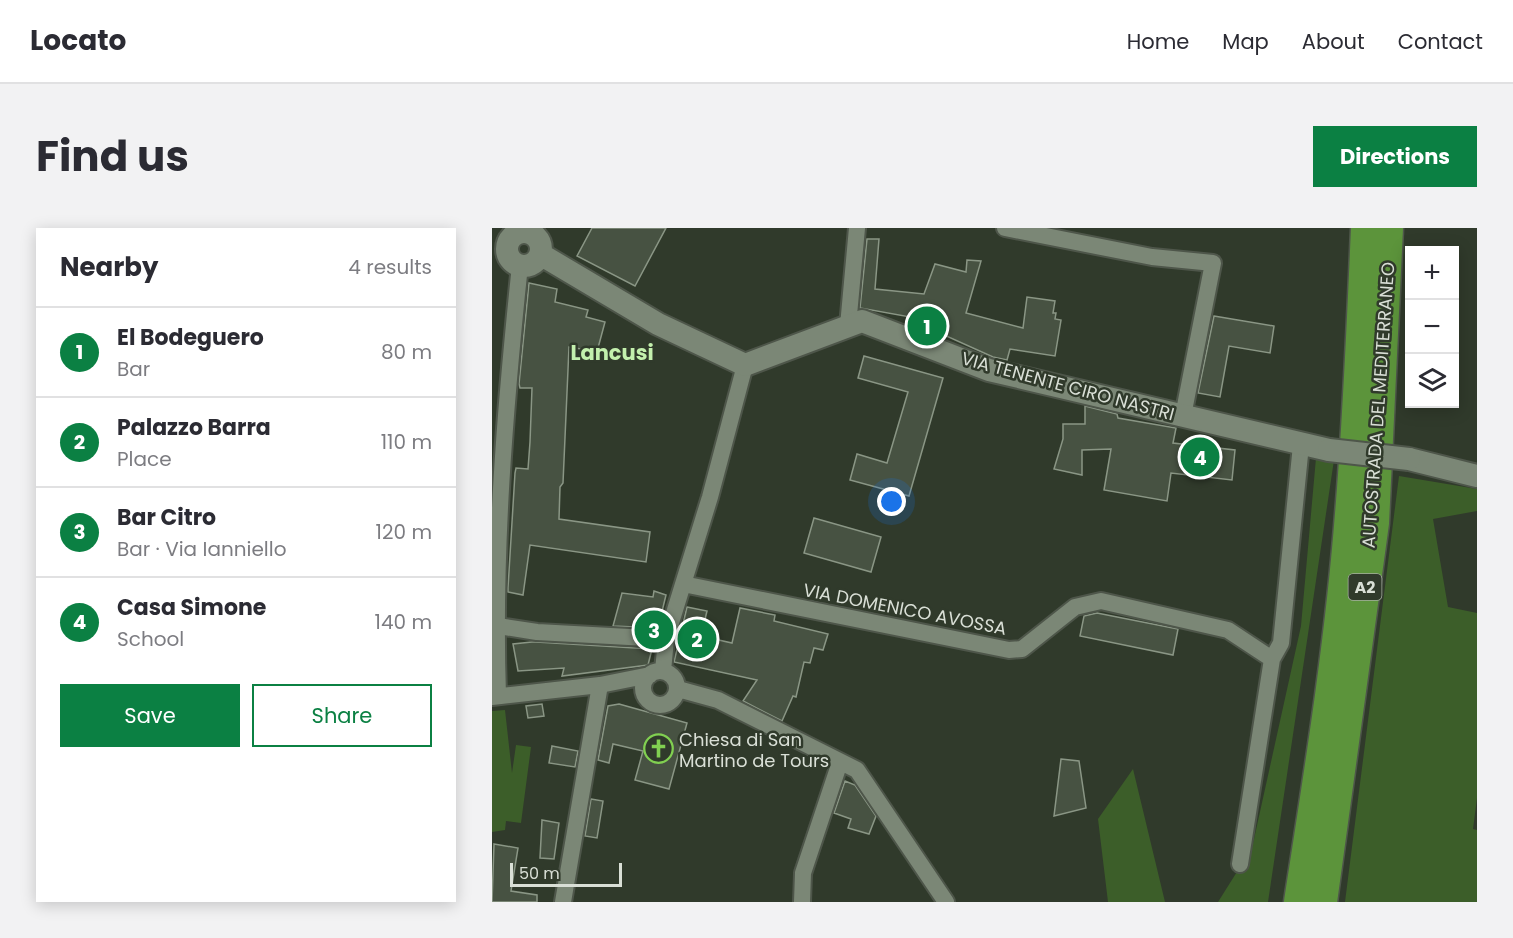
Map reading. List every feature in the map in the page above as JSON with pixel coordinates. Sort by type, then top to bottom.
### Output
[{"type":"highway","points":[[1350,516],[1344,469],[1353,228]]},
{"type":"highway","name":"AUTOSTRADA DEL MEDITERRANEO","points":[[1299,902],[1323,750],[1350,516],[1361,358],[1366,228]]},
{"type":"highway","name":"AUTOSTRADA DEL MEDITERRANEO","points":[[1322,902],[1374,523],[1388,228]]},
{"type":"street","points":[[848,327],[857,228]]},
{"type":"street","points":[[1005,228],[1152,257],[1213,263],[1183,416]]},
{"type":"street","points":[[507,256],[535,262],[540,254],[538,239],[530,233],[519,230],[511,238],[507,256],[498,424],[495,697],[600,685],[656,673],[672,676],[678,689],[718,700],[857,770],[946,902]]},
{"type":"street","points":[[540,254],[658,324],[745,365],[710,498],[656,673],[644,684],[645,694],[652,703],[663,705],[673,699],[678,689]]},
{"type":"street","name":"VIA TENENTE CIRO NASTRI","points":[[745,365],[862,321],[989,370],[1301,445],[1409,459],[1477,476]]},
{"type":"street","points":[[1240,864],[1272,659],[1281,643],[1301,445]]},
{"type":"street","name":"VIA DOMENICO AVOSSA","points":[[683,584],[1009,650],[1022,649],[1075,607],[1101,601],[1228,630],[1272,659]]},
{"type":"street","points":[[494,625],[537,632],[666,639]]},
{"type":"street","points":[[600,685],[645,694]]},
{"type":"street","points":[[563,902],[600,685]]},
{"type":"street","points":[[802,902],[803,873],[840,762]]},
{"type":"green space","points":[[1316,458],[1334,460],[1268,902],[1218,902],[1252,848],[1301,626]]},
{"type":"green space","points":[[1399,476],[1477,489],[1477,511],[1433,519],[1448,607],[1477,613],[1477,798],[1473,829],[1477,830],[1477,902],[1345,902]]},
{"type":"green space","points":[[505,710],[512,773],[516,745],[531,747],[521,823],[506,821],[505,830],[492,832],[492,711]]},
{"type":"green space","points":[[1133,769],[1165,902],[1108,902],[1098,819]]},
{"type":"building","points":[[592,228],[666,228],[635,286],[577,256]]},
{"type":"building","points":[[867,239],[879,239],[875,289],[924,294],[935,264],[966,272],[967,260],[981,261],[966,313],[1023,328],[1027,297],[1055,301],[1053,313],[1056,313],[1055,319],[1061,320],[1055,356],[1010,349],[1007,360],[993,357],[924,326],[927,320],[860,308]]},
{"type":"building","points":[[529,283],[557,289],[555,302],[588,310],[586,317],[605,322],[598,348],[594,348],[594,351],[569,347],[563,483],[560,487],[559,519],[650,532],[646,562],[530,545],[523,595],[508,592],[508,588],[515,473],[516,468],[528,469],[530,442],[532,388],[520,388],[519,384]]},
{"type":"building","points":[[1214,316],[1274,326],[1270,353],[1229,346],[1220,397],[1198,393]]},
{"type":"building","points":[[864,356],[943,378],[909,496],[850,480],[857,454],[887,463],[908,392],[858,378]]},
{"type":"building","points":[[1085,406],[1117,414],[1118,418],[1176,428],[1173,443],[1235,450],[1232,480],[1171,473],[1167,501],[1104,490],[1111,449],[1082,450],[1082,475],[1054,469],[1063,439],[1063,424],[1085,424]]},
{"type":"building","points":[[814,518],[881,537],[871,572],[804,553]]},
{"type":"building","points":[[654,591],[666,595],[658,628],[613,626],[622,593],[653,597]]},
{"type":"building","points":[[687,607],[707,611],[701,636],[732,643],[740,608],[775,615],[774,621],[828,634],[823,650],[814,648],[810,663],[804,662],[796,697],[793,696],[782,721],[743,701],[757,680],[674,662]]},
{"type":"building","points":[[1097,613],[1178,629],[1173,655],[1080,636],[1084,616]]},
{"type":"building","points":[[532,642],[652,649],[648,665],[562,676],[564,668],[518,671],[513,644]]},
{"type":"building","points":[[542,704],[544,716],[528,718],[526,706]]},
{"type":"building","name":"Chiesa di San Martino de Tours","points":[[619,704],[687,723],[669,789],[635,780],[643,751],[613,744],[609,763],[598,760],[608,706]]},
{"type":"building","points":[[552,746],[578,751],[575,767],[549,763]]},
{"type":"building","points":[[1061,759],[1079,761],[1086,808],[1054,816]]},
{"type":"building","points":[[845,781],[855,785],[876,816],[869,834],[848,828],[851,819],[834,813]]},
{"type":"building","points":[[591,799],[603,801],[597,838],[585,836]]},
{"type":"building","points":[[542,820],[559,823],[554,859],[540,858]]},
{"type":"building","points":[[494,844],[518,848],[511,891],[537,895],[537,902],[492,902]]},
{"type":"place","name":"El Bodeguero","points":[[927,326]]},
{"type":"place","name":"Casa Simone","points":[[1200,457]]},
{"type":"place","name":"Bar Citro","points":[[654,630]]},
{"type":"place","name":"Palazzo Barra","points":[[697,639]]},
{"type":"place","name":"Chiesa di San Martino de Tours","points":[[658,749]]},
{"type":"district","name":"Lancusi","points":[[612,352]]}]
